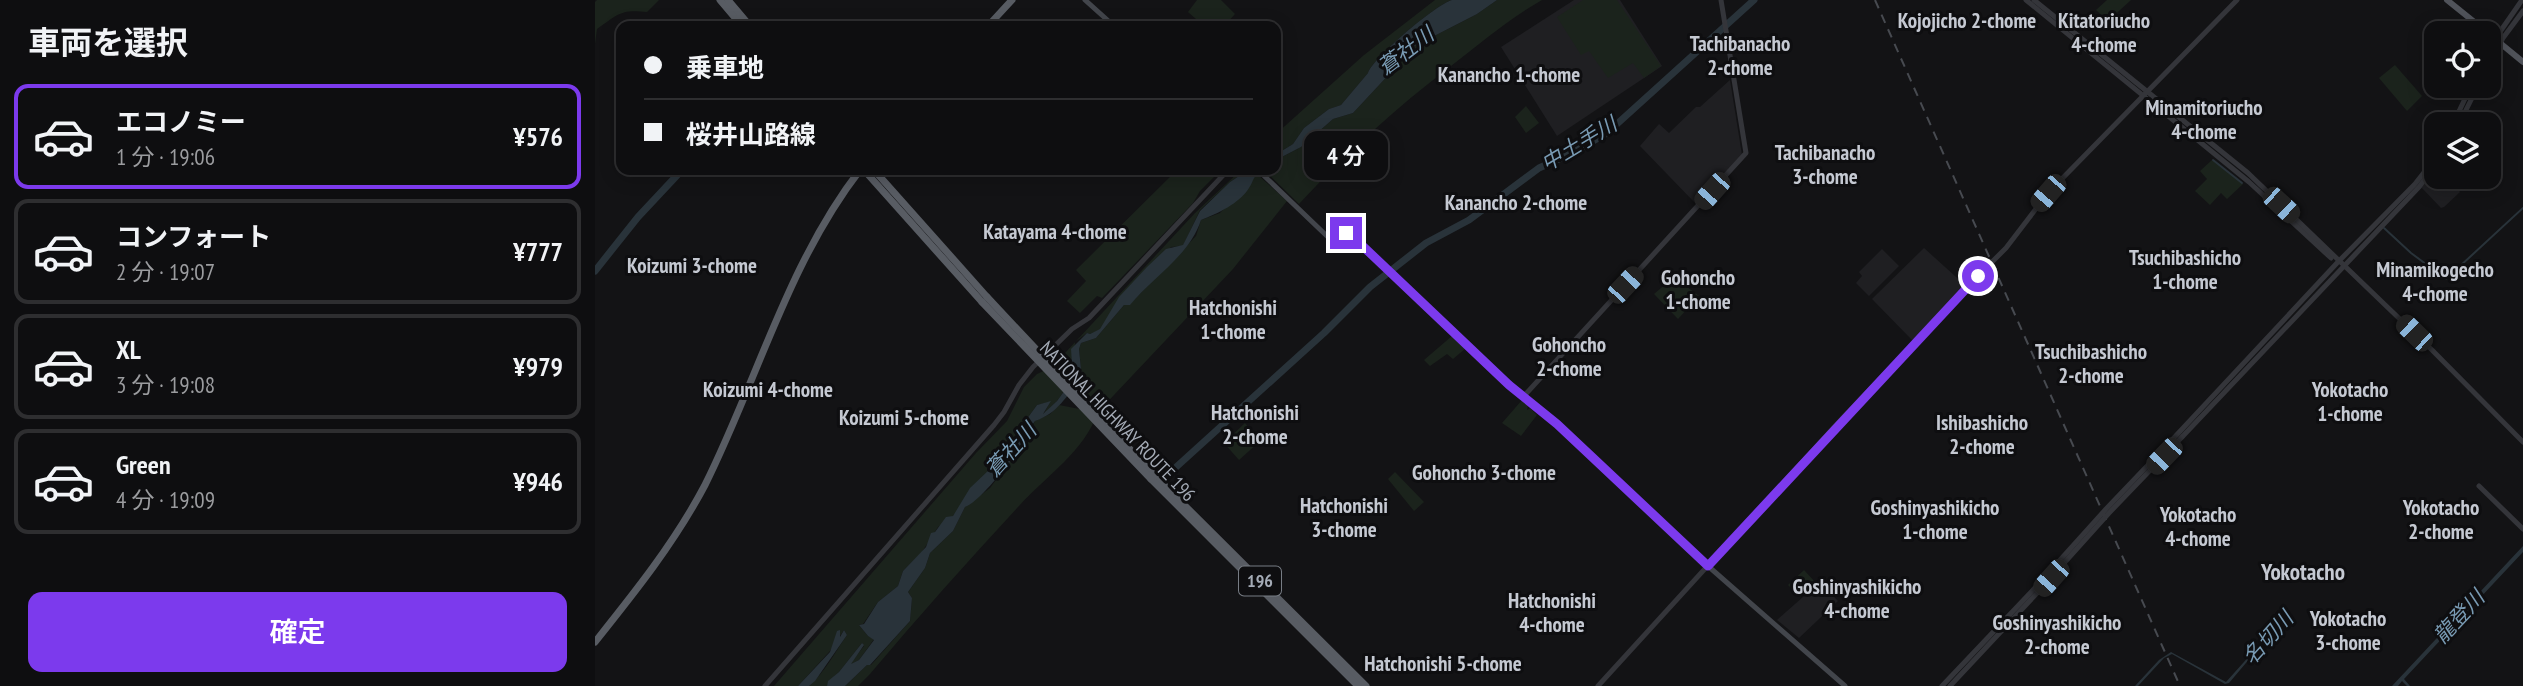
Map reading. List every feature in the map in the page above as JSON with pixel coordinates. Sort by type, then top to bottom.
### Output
[{"type":"highway","points":[[720,0],[738,21]]},
{"type":"highway","points":[[728,0],[746,21]]},
{"type":"highway","points":[[993,21],[1012,0]]},
{"type":"highway","points":[[595,642],[662,555],[687,517],[717,458],[801,267],[832,210],[858,175]]},
{"type":"highway","name":"NATIONAL HIGHWAY ROUTE 196","points":[[867,175],[1153,477],[1358,686]]},
{"type":"highway","name":"NATIONAL HIGHWAY ROUTE 196","points":[[878,175],[984,300]]},
{"type":"highway","name":"NATIONAL HIGHWAY ROUTE 196","points":[[1153,477],[1366,686]]},
{"type":"main road","points":[[1086,0],[1109,21]]},
{"type":"main road","points":[[2447,0],[2473,21]]},
{"type":"main road","points":[[2501,44],[2523,62]]},
{"type":"main road","points":[[1263,175],[1329,238],[1350,234],[1708,566],[1845,686]]},
{"type":"street","points":[[1523,397],[1747,153],[1721,0]]},
{"type":"street","points":[[2025,0],[2248,173],[2523,442]]},
{"type":"street","points":[[2034,0],[2144,94]]},
{"type":"street","points":[[1598,686],[1913,343],[1996,259],[2048,193],[2237,0]]},
{"type":"street","points":[[2501,27],[2522,0]]},
{"type":"street","points":[[2501,30],[2523,11]]},
{"type":"street","points":[[1950,686],[2106,509],[2424,172]]},
{"type":"street","points":[[765,686],[994,425],[1033,367],[1072,329],[1089,318],[1223,175]]},
{"type":"street","points":[[1942,686],[2182,437],[2339,263],[2424,180]]},
{"type":"street","points":[[2479,486],[2523,529]]},
{"type":"shaded area","points":[[597,0],[659,0],[647,12],[625,12],[610,20],[597,29],[595,44]]},
{"type":"shaded area","points":[[1197,0],[1221,0],[1235,14],[1229,21],[1198,21],[1188,12]]},
{"type":"shaded area","points":[[1435,0],[1452,0],[1419,21],[1381,56],[1341,105],[1329,109],[1304,128],[1293,144],[1281,151],[1281,130],[1364,55]]},
{"type":"shaded area","points":[[1497,0],[1542,0],[1495,32],[1411,98],[1353,149],[1299,204],[1269,175],[1281,175],[1281,157],[1301,147],[1333,119],[1353,113],[1394,69],[1407,50],[1477,14]]},
{"type":"shaded area","points":[[1574,0],[1620,0],[1662,66],[1557,136],[1501,47]]},
{"type":"shaded area","points":[[1583,0],[1617,0],[1661,66],[1644,78],[1633,63],[1608,78],[1589,51],[1581,55],[1557,17]]},
{"type":"shaded area","points":[[2107,0],[2131,0],[2108,21],[2096,10]]},
{"type":"shaded area","points":[[2395,65],[2422,96],[2407,111],[2379,78]]},
{"type":"shaded area","points":[[1730,80],[1742,155],[1696,204],[1640,146],[1659,124],[1669,133]]},
{"type":"shaded area","points":[[1526,106],[1539,123],[1526,133],[1515,117]]},
{"type":"shaded area","points":[[2212,160],[2243,184],[2227,199],[2221,193],[2210,205],[2195,191],[2207,179],[2200,171]]},
{"type":"shaded area","points":[[1172,175],[1216,175],[1200,191],[1193,203],[1102,298],[1097,296],[1080,313],[1067,301],[1086,281],[1076,270]]},
{"type":"shaded area","points":[[1236,175],[1240,175],[1200,210],[1183,246],[1171,247],[1100,330],[1087,333],[1076,341],[1195,213]]},
{"type":"shaded area","points":[[1256,175],[1287,201],[1233,269],[1097,413],[1084,439],[1064,463],[1029,495],[870,674],[858,686],[845,686],[867,665],[871,665],[910,621],[912,598],[908,592],[925,568],[930,553],[953,531],[965,507],[990,488],[1025,440],[1035,421],[1050,414],[1059,405],[1095,412],[1072,389],[1082,379],[1079,349],[1081,343],[1096,338],[1124,305],[1130,304],[1196,236],[1201,220],[1220,213]]},
{"type":"shaded area","points":[[2424,184],[2424,189],[2457,189],[2460,192],[2441,208],[2421,187]]},
{"type":"shaded area","points":[[1924,248],[1966,286],[1913,341],[1872,299]]},
{"type":"shaded area","points":[[1882,249],[1899,266],[1869,296],[1856,283],[1862,276],[1859,272]]},
{"type":"shaded area","points":[[1674,277],[1699,296],[1678,319],[1654,294]]},
{"type":"shaded area","points":[[1452,336],[1466,348],[1453,359],[1447,354],[1430,366],[1424,360]]},
{"type":"shaded area","points":[[1075,342],[1073,379],[1057,401],[1043,415],[1050,402],[1037,405],[1021,427],[1002,463],[990,469],[953,516],[938,527],[922,552],[903,571],[898,586],[878,602],[863,624],[859,625],[874,639],[859,660],[848,666],[864,646],[862,643],[827,686],[809,686],[847,635],[844,630],[830,651],[798,686],[774,686],[976,453],[1007,421],[1024,387],[1037,374],[1052,367]]},
{"type":"shaded area","points":[[1522,400],[1528,406],[1527,410],[1530,408],[1537,415],[1521,436],[1502,423]]},
{"type":"shaded area","points":[[1245,423],[1259,442],[1239,460],[1224,443]]},
{"type":"shaded area","points":[[1395,472],[1424,502],[1414,511],[1388,479]]},
{"type":"shaded area","points":[[1804,570],[1816,583],[1800,597],[1788,585]]},
{"type":"shaded area","points":[[1820,582],[1838,601],[1799,638],[1777,620]]},
{"type":"water","name":"蒼社川","points":[[1452,0],[1497,0],[1477,14],[1407,50],[1394,69],[1353,113],[1333,119],[1301,147],[1281,157],[1281,151],[1293,144],[1304,128],[1329,109],[1341,105],[1392,45],[1419,21]]},
{"type":"water","name":"蒼社川","points":[[1240,175],[1256,175],[1240,198],[1201,220],[1196,233],[1180,255],[1130,305],[1124,305],[1096,338],[1081,343],[1079,349],[1082,379],[1056,409],[1035,421],[1006,467],[979,497],[965,507],[953,531],[930,553],[925,568],[908,592],[912,598],[910,621],[870,665],[845,686],[827,686],[828,681],[839,672],[862,643],[864,645],[851,664],[859,660],[874,640],[859,625],[864,624],[878,602],[898,586],[903,571],[926,547],[931,533],[935,532],[946,517],[953,516],[970,488],[990,469],[1002,463],[1021,427],[1037,405],[1051,401],[1043,414],[1057,401],[1073,379],[1071,349],[1087,333],[1100,329],[1119,297],[1166,249],[1183,245],[1200,211]]},
{"type":"water","name":"龍登川","points":[[2523,546],[2523,552],[2404,679],[2410,686],[2402,681],[2398,686],[2392,686]]},
{"type":"water","points":[[840,630],[840,637],[844,630],[847,635],[815,681],[809,686],[798,686],[830,652],[837,631]]},
{"type":"water","points":[[2261,643],[2229,683],[2225,684],[2172,654],[2164,658],[2135,686],[2159,660],[2171,652],[2226,682]]},
{"type":"waterway","name":"中土手川","points":[[1174,469],[1324,333],[1370,287],[1426,243],[1469,220],[1539,168],[1607,133],[1754,0]]},
{"type":"waterway","points":[[2213,160],[2242,183]]},
{"type":"waterway","points":[[595,271],[638,217],[677,175]]},
{"type":"waterway","points":[[2384,228],[2411,253],[2446,279],[2523,208]]},
{"type":"railway","points":[[1875,0],[2180,686]]},
{"type":"district","name":"Kojojicho 2-chome","points":[[1967,21]]},
{"type":"district","name":"Kitatoriucho 4-chome","points":[[2104,33]]},
{"type":"district","name":"Tachibanacho 2-chome","points":[[1740,56]]},
{"type":"district","name":"Kanancho 1-chome","points":[[1509,75]]},
{"type":"district","name":"Minamitoriucho 4-chome","points":[[2204,120]]},
{"type":"district","name":"Tachibanacho 3-chome","points":[[1825,165]]},
{"type":"district","name":"Kanancho 2-chome","points":[[1516,203]]},
{"type":"district","name":"Katayama 4-chome","points":[[1055,232]]},
{"type":"district","name":"Koizumi 3-chome","points":[[692,266]]},
{"type":"district","name":"Tsuchibashicho 1-chome","points":[[2185,270]]},
{"type":"district","name":"Minamikogecho 4-chome","points":[[2435,282]]},
{"type":"district","name":"Gohoncho 1-chome","points":[[1698,290]]},
{"type":"district","name":"Hatchonishi 1-chome","points":[[1233,320]]},
{"type":"district","name":"Gohoncho 2-chome","points":[[1569,357]]},
{"type":"district","name":"Tsuchibashicho 2-chome","points":[[2091,364]]},
{"type":"district","name":"Koizumi 4-chome","points":[[768,390]]},
{"type":"district","name":"Yokotacho 1-chome","points":[[2350,402]]},
{"type":"district","name":"Koizumi 5-chome","points":[[904,418]]},
{"type":"district","name":"Hatchonishi 2-chome","points":[[1255,425]]},
{"type":"district","name":"Ishibashicho 2-chome","points":[[1982,435]]},
{"type":"district","name":"Gohoncho 3-chome","points":[[1484,473]]},
{"type":"district","name":"Hatchonishi 3-chome","points":[[1344,518]]},
{"type":"district","name":"Goshinyashikicho 1-chome","points":[[1935,520]]},
{"type":"district","name":"Yokotacho 2-chome","points":[[2441,520]]},
{"type":"district","name":"Yokotacho 4-chome","points":[[2198,527]]},
{"type":"district","name":"Yokotacho","points":[[2303,572]]},
{"type":"district","name":"Goshinyashikicho 4-chome","points":[[1857,599]]},
{"type":"district","name":"Hatchonishi 4-chome","points":[[1552,613]]},
{"type":"district","name":"Yokotacho 3-chome","points":[[2348,631]]},
{"type":"district","name":"Goshinyashikicho 2-chome","points":[[2057,635]]},
{"type":"district","name":"Hatchonishi 5-chome","points":[[1443,664]]},
{"type":"route","points":[[1346,233],[1509,385],[1557,424],[1708,566],[1837,424],[1978,276]]},
{"type":"water label","name":"名切川","points":[[2268,638]]}]
